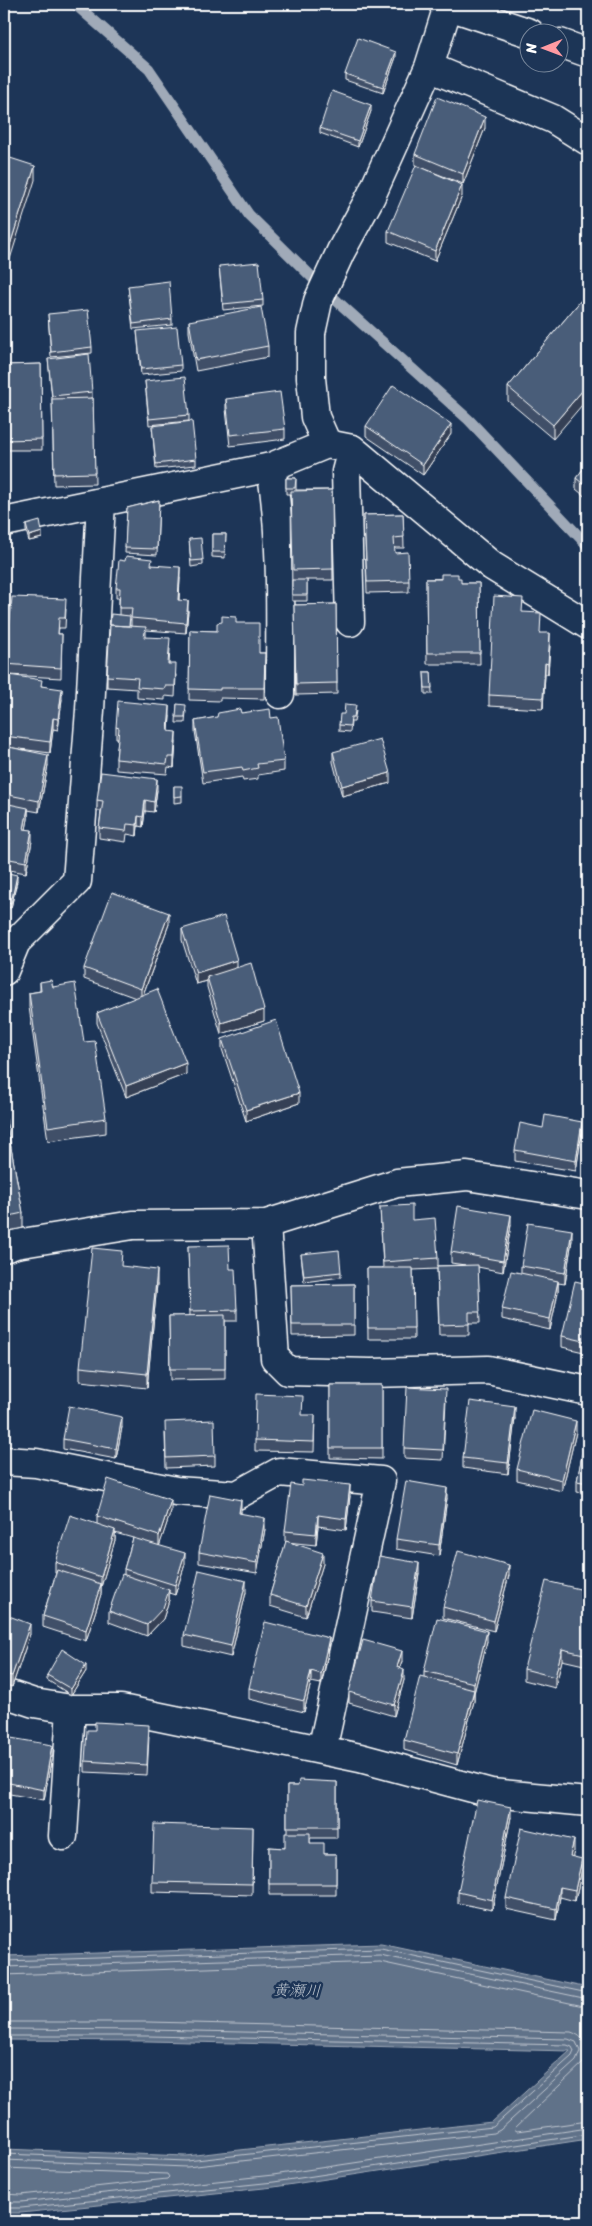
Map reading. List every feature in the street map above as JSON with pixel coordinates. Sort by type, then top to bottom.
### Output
[{"type":"street","points":[[520,30],[445,5],[429,68],[371,196],[341,251],[318,301],[311,333],[311,378],[315,417],[339,446],[492,566],[588,625]]},
{"type":"street","points":[[570,46],[588,52]]},
{"type":"street","points":[[429,68],[553,119],[588,141]]},
{"type":"street","points":[[4,522],[271,468],[339,446]]},
{"type":"street","points":[[339,446],[346,472],[350,622]]},
{"type":"street","points":[[271,468],[275,493],[280,579],[280,694]]},
{"type":"street","points":[[4,971],[16,942],[77,881],[90,710],[101,502]]},
{"type":"street","points":[[4,1248],[16,1244],[134,1225],[266,1224],[397,1183],[467,1176],[588,1195]]},
{"type":"street","points":[[266,1224],[275,1358],[288,1372],[371,1373],[488,1370],[588,1391]]},
{"type":"street","points":[[4,1462],[36,1463],[176,1491],[237,1495],[279,1472],[382,1481],[322,1750]]},
{"type":"street","points":[[4,1693],[34,1703],[71,1709],[122,1709],[322,1750],[491,1793],[588,1802]]},
{"type":"street","points":[[63,1836],[71,1709]]},
{"type":"water","name":"黄瀬川","points":[[381,1944],[588,1988],[588,2139],[274,2187],[21,2213],[4,2213],[4,2149],[186,2156],[492,2122],[570,2051],[148,2041],[4,2040],[4,1956]]},
{"type":"building","points":[[358,38],[396,52],[383,87],[345,74]]},
{"type":"building","points":[[332,91],[371,105],[358,141],[320,128]]},
{"type":"building","points":[[437,97],[485,117],[463,174],[415,154]]},
{"type":"building","points":[[4,156],[35,166],[4,264]]},
{"type":"building","points":[[416,165],[462,185],[435,251],[388,231]]},
{"type":"building","points":[[259,262],[263,300],[223,304],[219,266]]},
{"type":"building","points":[[169,281],[172,319],[133,324],[128,286]]},
{"type":"building","points":[[588,292],[588,384],[553,425],[508,387]]},
{"type":"building","points":[[261,307],[268,346],[196,360],[189,321]]},
{"type":"building","points":[[88,310],[92,347],[51,352],[48,314]]},
{"type":"building","points":[[177,327],[181,365],[141,369],[137,331]]},
{"type":"building","points":[[89,354],[92,392],[52,396],[48,359]]},
{"type":"building","points":[[41,364],[42,439],[4,440],[4,365]]},
{"type":"building","points":[[185,377],[189,415],[149,419],[145,381]]},
{"type":"building","points":[[393,385],[451,424],[423,465],[366,426]]},
{"type":"building","points":[[280,392],[285,429],[230,435],[226,399]]},
{"type":"building","points":[[93,398],[95,473],[54,474],[52,399]]},
{"type":"building","points":[[192,421],[196,459],[156,464],[152,426]]},
{"type":"building","points":[[588,463],[588,488],[576,478]]},
{"type":"building","points":[[286,478],[296,478],[295,488],[286,488]]},
{"type":"building","points":[[332,490],[333,569],[293,570],[291,491]]},
{"type":"building","points":[[159,500],[157,549],[125,548],[127,508]]},
{"type":"building","points":[[403,514],[404,537],[394,538],[395,553],[408,552],[409,581],[367,582],[364,515]]},
{"type":"building","points":[[40,521],[42,532],[29,536],[26,525]]},
{"type":"building","points":[[212,534],[226,534],[225,552],[212,552]]},
{"type":"building","points":[[201,538],[203,560],[191,561],[189,539]]},
{"type":"building","points":[[126,556],[152,559],[151,565],[180,567],[178,600],[188,601],[186,623],[131,618],[132,608],[119,608],[120,588],[116,588],[119,560],[125,561]]},
{"type":"building","points":[[441,574],[458,574],[458,578],[461,578],[461,583],[479,583],[480,653],[427,653],[426,579],[441,579]]},
{"type":"building","points":[[292,580],[307,580],[307,595],[292,595]]},
{"type":"building","points":[[494,596],[523,598],[522,612],[541,613],[540,633],[550,633],[548,664],[545,663],[543,698],[489,695]]},
{"type":"building","points":[[12,597],[66,599],[65,618],[59,618],[58,634],[62,634],[61,668],[4,664],[4,640],[8,639]]},
{"type":"building","points":[[336,604],[337,683],[296,684],[294,605]]},
{"type":"building","points":[[111,614],[130,616],[129,626],[110,625]]},
{"type":"building","points":[[222,616],[236,617],[236,623],[259,623],[259,653],[265,653],[264,688],[189,689],[190,630],[217,631],[217,623],[222,622]]},
{"type":"building","points":[[110,625],[146,627],[144,637],[170,638],[168,664],[176,664],[175,686],[165,686],[165,689],[137,687],[138,678],[107,676]]},
{"type":"building","points":[[424,672],[431,672],[432,688],[425,688]]},
{"type":"building","points":[[9,675],[42,680],[41,686],[62,689],[58,719],[53,718],[50,742],[4,736],[4,709]]},
{"type":"building","points":[[118,701],[170,706],[168,731],[176,732],[174,757],[168,757],[167,764],[116,759],[119,728],[116,727]]},
{"type":"building","points":[[177,704],[186,705],[185,717],[176,717]]},
{"type":"building","points":[[345,704],[356,705],[354,717],[351,717],[350,726],[339,725],[340,714],[344,714]]},
{"type":"building","points":[[240,709],[241,713],[270,709],[271,718],[278,717],[284,761],[257,764],[258,768],[243,771],[242,767],[203,772],[195,721],[217,717],[218,713]]},
{"type":"building","points":[[380,739],[390,773],[342,786],[333,752]]},
{"type":"building","points":[[4,746],[48,755],[39,801],[4,794]]},
{"type":"building","points":[[101,772],[157,779],[154,802],[145,800],[143,817],[138,816],[137,825],[127,824],[126,831],[99,828],[103,801],[97,800]]},
{"type":"building","points":[[174,786],[182,786],[182,796],[174,797]]},
{"type":"building","points":[[4,803],[28,808],[24,829],[32,830],[26,862],[4,858]]},
{"type":"building","points":[[4,872],[17,875],[11,903],[4,901]]},
{"type":"building","points":[[112,892],[169,913],[141,989],[84,968]]},
{"type":"building","points":[[224,916],[237,960],[196,973],[182,929]]},
{"type":"building","points":[[251,963],[264,1010],[221,1023],[207,977]]},
{"type":"building","points":[[51,980],[53,987],[75,983],[84,1042],[95,1041],[106,1118],[48,1127],[29,993],[41,991],[40,982]]},
{"type":"building","points":[[157,989],[186,1063],[126,1086],[97,1013]]},
{"type":"building","points":[[276,1020],[299,1093],[246,1110],[222,1039]]},
{"type":"building","points":[[4,1110],[23,1213],[4,1217]]},
{"type":"building","points":[[545,1115],[582,1122],[576,1161],[515,1150],[520,1123],[543,1128]]},
{"type":"building","points":[[412,1205],[412,1220],[435,1218],[438,1258],[383,1262],[380,1207]]},
{"type":"building","points":[[458,1206],[511,1215],[503,1261],[451,1252]]},
{"type":"building","points":[[528,1223],[572,1230],[565,1273],[521,1266]]},
{"type":"building","points":[[229,1245],[230,1269],[235,1269],[237,1310],[190,1311],[188,1246]]},
{"type":"building","points":[[92,1248],[122,1251],[121,1266],[157,1270],[147,1374],[80,1367]]},
{"type":"building","points":[[339,1250],[341,1272],[304,1276],[301,1254]]},
{"type":"building","points":[[588,1261],[588,1278],[585,1277]]},
{"type":"building","points":[[478,1265],[480,1312],[469,1312],[469,1324],[439,1325],[437,1266]]},
{"type":"building","points":[[367,1268],[413,1268],[414,1328],[368,1328]]},
{"type":"building","points":[[511,1271],[558,1281],[550,1319],[502,1309]]},
{"type":"building","points":[[575,1281],[588,1284],[588,1342],[562,1336]]},
{"type":"building","points":[[354,1284],[354,1325],[292,1325],[291,1285]]},
{"type":"building","points":[[225,1315],[225,1369],[170,1369],[169,1316]]},
{"type":"building","points":[[330,1385],[382,1385],[382,1448],[330,1448]]},
{"type":"building","points":[[407,1387],[446,1389],[443,1450],[404,1448]]},
{"type":"building","points":[[256,1394],[303,1396],[302,1415],[315,1415],[314,1442],[255,1440]]},
{"type":"building","points":[[470,1401],[515,1407],[508,1463],[463,1458]]},
{"type":"building","points":[[69,1406],[122,1417],[116,1449],[63,1439]]},
{"type":"building","points":[[532,1410],[576,1421],[562,1480],[517,1469]]},
{"type":"building","points":[[214,1420],[215,1456],[166,1458],[165,1422]]},
{"type":"building","points":[[588,1425],[588,1483],[577,1481]]},
{"type":"building","points":[[108,1479],[171,1500],[159,1536],[97,1516]]},
{"type":"building","points":[[302,1480],[350,1485],[346,1519],[318,1515],[316,1534],[285,1531],[291,1484],[302,1486]]},
{"type":"building","points":[[406,1481],[447,1488],[439,1545],[396,1539]]},
{"type":"building","points":[[210,1494],[241,1500],[239,1513],[265,1518],[257,1563],[199,1552]]},
{"type":"building","points":[[70,1515],[115,1530],[101,1577],[55,1562]]},
{"type":"building","points":[[133,1538],[185,1553],[175,1585],[124,1569]]},
{"type":"building","points":[[286,1541],[323,1553],[306,1606],[270,1595]]},
{"type":"building","points":[[458,1551],[509,1565],[494,1621],[443,1607]]},
{"type":"building","points":[[379,1556],[419,1563],[412,1607],[372,1601]]},
{"type":"building","points":[[57,1570],[101,1584],[86,1630],[43,1616]]},
{"type":"building","points":[[199,1570],[246,1581],[231,1646],[184,1635]]},
{"type":"building","points":[[122,1574],[169,1590],[163,1608],[147,1625],[109,1611]]},
{"type":"building","points":[[546,1581],[588,1591],[588,1655],[562,1649],[555,1677],[524,1669]]},
{"type":"building","points":[[4,1614],[30,1624],[12,1676],[4,1674]]},
{"type":"building","points":[[437,1618],[487,1631],[474,1683],[424,1671]]},
{"type":"building","points":[[265,1622],[329,1638],[321,1674],[311,1671],[304,1701],[249,1688]]},
{"type":"building","points":[[363,1640],[402,1651],[397,1667],[404,1670],[394,1705],[349,1692]]},
{"type":"building","points":[[62,1649],[86,1665],[71,1689],[47,1675]]},
{"type":"building","points":[[420,1676],[474,1690],[457,1754],[404,1740]]},
{"type":"building","points":[[95,1722],[149,1725],[147,1765],[85,1761],[87,1730],[95,1730]]},
{"type":"building","points":[[5,1737],[52,1745],[44,1790],[4,1782]]},
{"type":"building","points":[[299,1780],[337,1782],[337,1827],[287,1827],[287,1786],[298,1786]]},
{"type":"building","points":[[477,1800],[511,1807],[492,1900],[458,1892]]},
{"type":"building","points":[[154,1824],[253,1827],[252,1884],[152,1882]]},
{"type":"building","points":[[521,1828],[574,1840],[570,1856],[582,1859],[575,1890],[560,1887],[556,1909],[506,1898]]},
{"type":"building","points":[[285,1833],[310,1833],[310,1843],[324,1843],[324,1854],[336,1854],[336,1884],[269,1884],[269,1847],[285,1848]]},
{"type":"waterway","points":[[75,4],[149,69],[249,215],[327,292],[469,420],[588,546]]}]
